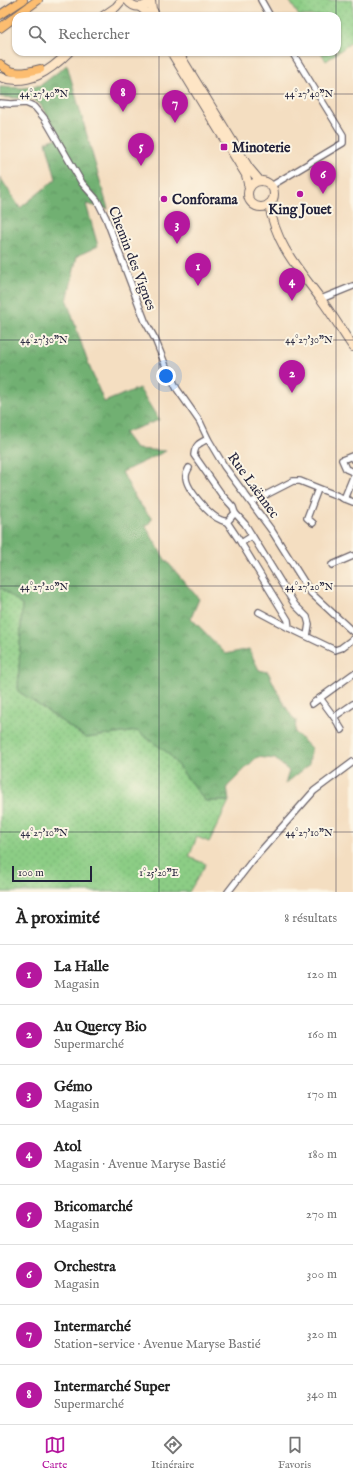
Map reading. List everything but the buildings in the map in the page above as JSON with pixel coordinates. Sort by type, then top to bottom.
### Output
[{"type":"main road","points":[[0,15],[23,0]]},
{"type":"main road","points":[[15,12],[33,0]]},
{"type":"main road","points":[[22,12],[38,0]]},
{"type":"main road","points":[[0,22],[12,14]]},
{"type":"main road","points":[[0,28],[12,19]]},
{"type":"main road","points":[[0,64],[11,72],[22,73],[40,69]]},
{"type":"street","points":[[109,12],[122,0]]},
{"type":"street","points":[[118,12],[133,4],[144,6],[151,0]]},
{"type":"street","points":[[151,0],[154,12]]},
{"type":"street","points":[[261,0],[268,12]]},
{"type":"street","points":[[133,4],[146,12]]},
{"type":"street","points":[[0,72],[10,75],[20,75],[40,69],[57,56]]},
{"type":"street","points":[[0,77],[11,80],[20,80],[39,76],[50,70],[65,56]]},
{"type":"street","points":[[172,56],[246,175],[250,202],[257,207],[266,206],[274,196],[271,186],[266,182],[260,181],[254,183],[249,188]]},
{"type":"street","points":[[180,56],[249,168],[260,181]]},
{"type":"street","points":[[271,186],[343,143],[343,136],[294,56]]},
{"type":"street","name":"Chemin des Vignes","points":[[0,103],[26,103],[35,107],[45,119],[82,183],[97,200],[106,218],[145,321],[155,340]]},
{"type":"street","points":[[266,206],[286,252],[321,299],[353,347]]},
{"type":"street","points":[[321,299],[353,286]]},
{"type":"street","name":"Rue Laënnec","points":[[155,340],[177,389],[195,412],[208,439],[224,466],[272,531],[311,593],[353,632]]},
{"type":"street","points":[[208,439],[197,444],[194,449],[194,455],[222,495],[245,524],[294,605],[307,616],[309,624],[307,636]]},
{"type":"street","points":[[353,459],[352,456],[342,460],[346,469],[353,472]]},
{"type":"street","points":[[189,468],[186,475],[187,483],[212,514],[227,522],[242,543],[288,620],[289,628]]},
{"type":"street","points":[[344,499],[353,477]]},
{"type":"street","points":[[252,502],[293,481],[300,481],[353,502]]},
{"type":"street","points":[[313,523],[307,518],[318,489]]},
{"type":"street","points":[[227,522],[236,513]]},
{"type":"street","points":[[242,543],[252,536]]},
{"type":"street","points":[[332,565],[353,556]]},
{"type":"street","points":[[259,612],[335,650],[341,648],[353,639]]},
{"type":"street","points":[[312,704],[353,674]]},
{"type":"street","points":[[320,698],[342,730]]},
{"type":"street","points":[[334,717],[353,704]]},
{"type":"street","points":[[228,892],[252,861],[314,791],[353,762]]},
{"type":"green space","points":[[289,0],[353,0],[353,41],[341,50],[341,12],[296,12]]},
{"type":"green space","points":[[323,56],[333,56],[326,61]]},
{"type":"green space","points":[[67,65],[108,209],[86,204],[98,246],[77,256],[67,301],[88,363],[104,402],[139,388],[159,420],[124,433],[136,449],[166,451],[122,472],[136,499],[152,519],[146,527],[164,558],[199,599],[191,618],[226,654],[249,649],[259,670],[268,672],[281,699],[294,720],[296,720],[295,732],[311,748],[309,765],[285,784],[289,771],[275,759],[257,757],[227,787],[229,801],[205,801],[168,753],[137,731],[86,738],[18,691],[22,605],[0,587],[0,177],[20,208],[56,179],[46,142],[60,137],[40,104],[33,99],[0,97],[0,87],[23,88],[41,85]]},
{"type":"green space","points":[[0,587],[22,605],[18,691],[86,738],[137,731],[168,753],[205,801],[229,801],[209,842],[197,837],[189,857],[206,864],[189,892],[0,892]]},
{"type":"place","name":"Intermarché Super","points":[[123,112]]},
{"type":"place","name":"Intermarché","points":[[175,123]]},
{"type":"place","name":"Minoterie","points":[[224,147]]},
{"type":"place","name":"Bricomarché","points":[[141,166]]},
{"type":"place","name":"King Jouet","points":[[300,194]]},
{"type":"place","name":"Orchestra","points":[[323,194]]},
{"type":"place","name":"Conforama","points":[[164,199]]},
{"type":"place","name":"Gémo","points":[[177,244]]},
{"type":"place","name":"La Halle","points":[[198,286]]},
{"type":"place","name":"Atol","points":[[292,301]]},
{"type":"place","name":"Au Quercy Bio","points":[[292,393]]}]
